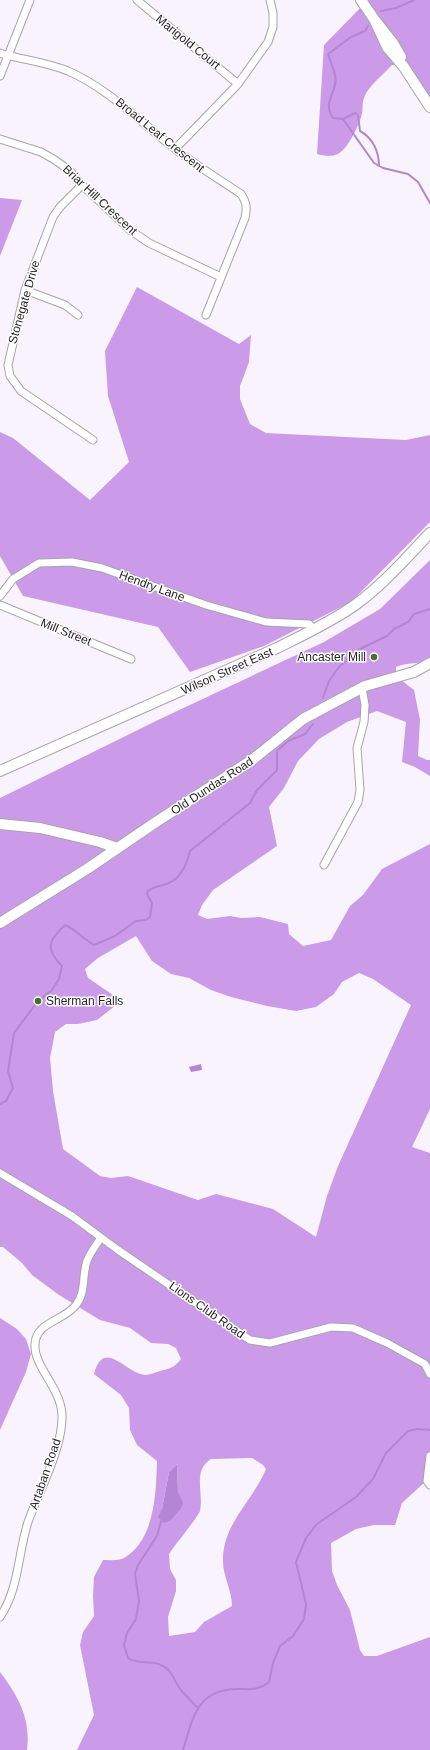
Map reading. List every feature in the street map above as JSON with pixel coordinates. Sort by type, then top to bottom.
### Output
[{"type":"street","points":[[0,76],[30,0]]},
{"type":"street","name":"Marigold Court","points":[[137,0],[238,84]]},
{"type":"street","points":[[175,149],[238,84],[268,42],[273,27],[273,13],[270,0]]},
{"type":"street","points":[[361,0],[393,43],[404,67],[430,107]]},
{"type":"street","name":"Broad Leaf Crescent","points":[[0,53],[44,63],[67,71],[88,82],[111,96],[175,149],[241,194],[246,201],[247,209],[245,218],[206,315]]},
{"type":"street","name":"Briar Hill Crescent","points":[[0,139],[41,152],[56,160],[70,171],[82,185],[130,230],[149,243],[221,277]]},
{"type":"street","name":"Stonegate Drive","points":[[82,185],[60,207],[53,217],[25,290],[8,360],[10,376],[21,391],[93,440]]},
{"type":"street","points":[[25,290],[65,305],[78,315]]},
{"type":"street","name":"Wilson Street East","points":[[0,771],[271,651],[314,629],[353,606],[369,594],[430,533]]},
{"type":"street","name":"Hendry Lane","points":[[0,596],[13,579],[39,563],[72,562],[102,568],[206,605],[266,622],[309,624],[314,629]]},
{"type":"street","name":"Mill Street","points":[[0,604],[132,659]]},
{"type":"street","name":"Old Dundas Road","points":[[0,923],[87,869],[252,760],[303,719],[362,688],[414,672],[430,663]]},
{"type":"street","points":[[324,865],[358,802],[360,790],[358,748],[364,722],[365,705],[362,688]]},
{"type":"street","points":[[0,824],[40,828],[100,842],[117,848]]},
{"type":"street","name":"Lions Club Road","points":[[0,1173],[72,1216],[101,1238],[250,1340],[270,1343],[331,1327],[353,1328],[387,1343],[425,1364],[430,1374]]},
{"type":"street","name":"Artaban Road","points":[[0,1617],[9,1602],[28,1522],[42,1492],[52,1461],[59,1436],[62,1415],[58,1394],[38,1360],[34,1345],[37,1333],[47,1324],[68,1313],[77,1304],[82,1290],[83,1275],[87,1260],[101,1238]]},
{"type":"street","points":[[430,1456],[427,1481],[430,1485]]},
{"type":"shaded area","points":[[368,0],[430,0],[430,113],[399,65],[392,65],[372,85],[366,94],[363,100],[361,119],[346,147],[335,155],[328,156],[317,154],[324,45]]},
{"type":"shaded area","points":[[0,198],[22,200],[0,256]]},
{"type":"shaded area","points":[[137,287],[239,344],[251,335],[249,362],[240,386],[240,399],[250,424],[266,433],[406,440],[430,435],[430,522],[351,602],[264,646],[190,672],[158,627],[23,596],[0,556],[0,432],[13,438],[90,500],[129,462],[108,396],[105,351]]},
{"type":"shaded area","points":[[430,560],[430,661],[404,664],[396,667],[396,676],[414,690],[420,720],[418,756],[430,760],[430,776],[415,767],[402,762],[406,722],[377,711],[347,722],[319,739],[298,761],[284,788],[269,807],[277,846],[213,890],[202,905],[198,915],[207,919],[230,916],[241,918],[260,917],[288,924],[289,934],[303,946],[331,940],[350,906],[363,895],[382,869],[430,844],[430,1109],[412,1147],[430,1153],[430,1479],[402,1503],[395,1525],[374,1525],[356,1529],[331,1543],[332,1571],[337,1585],[350,1610],[360,1650],[364,1656],[377,1656],[430,1637],[430,1750],[77,1750],[94,1715],[80,1645],[83,1632],[94,1616],[94,1577],[103,1560],[117,1560],[124,1558],[134,1550],[142,1540],[152,1515],[157,1474],[157,1461],[137,1445],[130,1430],[129,1408],[121,1395],[94,1374],[98,1363],[104,1358],[116,1360],[130,1369],[145,1375],[172,1367],[181,1359],[176,1348],[168,1344],[151,1343],[130,1328],[100,1320],[59,1295],[32,1275],[22,1263],[3,1247],[0,1247],[0,798],[160,719],[324,642],[380,609]],"holes":[[[136,936],[152,961],[171,974],[189,978],[211,990],[231,997],[267,1006],[296,1011],[316,1007],[334,994],[342,982],[359,973],[373,979],[411,1005],[338,1166],[327,1196],[316,1237],[273,1209],[216,1194],[198,1200],[128,1176],[111,1178],[100,1176],[63,1149],[53,1091],[50,1058],[55,1032],[66,1024],[78,1024],[97,1020],[115,1006],[113,995],[88,978],[85,969],[98,958]],[[252,1458],[263,1465],[266,1469],[254,1492],[233,1524],[227,1536],[224,1548],[223,1567],[231,1594],[232,1606],[204,1622],[195,1632],[169,1636],[168,1617],[176,1591],[176,1580],[170,1569],[169,1554],[200,1511],[200,1476],[205,1464],[211,1459]],[[177,1464],[178,1491],[182,1503],[162,1509],[169,1472]]]},
{"type":"shaded area","points":[[201,1064],[202,1070],[191,1072],[189,1067]]},
{"type":"shaded area","points":[[0,1318],[17,1329],[26,1339],[31,1354],[26,1372],[0,1430]]},
{"type":"shaded area","points":[[177,1464],[178,1491],[183,1503],[181,1508],[171,1520],[164,1523],[158,1517],[162,1509],[169,1472]]},
{"type":"shaded area","points":[[0,1672],[18,1699],[22,1708],[27,1728],[27,1750],[0,1750]]},
{"type":"waterway","points":[[381,11],[396,8],[414,0]]},
{"type":"waterway","points":[[368,26],[365,31],[351,37],[328,54],[336,81],[329,101],[330,112],[333,118],[343,119],[374,163],[383,168],[408,174],[418,182],[430,203]]},
{"type":"waterway","points":[[343,119],[355,113],[358,115],[360,131],[372,141],[378,156],[379,166]]},
{"type":"waterway","points":[[323,698],[329,681],[339,667],[360,649],[387,636],[394,629],[408,622],[414,614],[430,609]]},
{"type":"waterway","points":[[0,1104],[6,1101],[13,1088],[8,1071],[14,1033],[38,1001],[52,990],[59,979],[62,966],[56,960],[51,949],[52,940],[55,935],[65,925],[73,929],[94,945],[115,936],[136,921],[146,920],[150,917],[152,903],[147,894],[148,891],[155,887],[169,883],[177,878],[185,865],[190,851],[250,803],[257,790],[277,770],[277,751],[288,741],[305,734],[313,724]]},
{"type":"waterway","points":[[183,1750],[194,1717],[198,1708],[205,1700],[213,1694],[223,1691],[254,1689],[269,1682],[273,1663],[280,1646],[293,1636],[304,1619],[306,1604],[296,1562],[306,1538],[317,1524],[356,1497],[373,1479],[386,1453],[408,1431],[417,1429],[430,1430]]},
{"type":"waterway","points":[[161,1521],[157,1536],[138,1565],[135,1574],[139,1601],[136,1619],[127,1633],[124,1645],[128,1658],[136,1661],[157,1664],[168,1669],[180,1689],[198,1708]]},
{"type":"place","name":"Ancaster Mill","points":[[374,657]]},
{"type":"place","name":"Sherman Falls","points":[[38,1001]]}]
